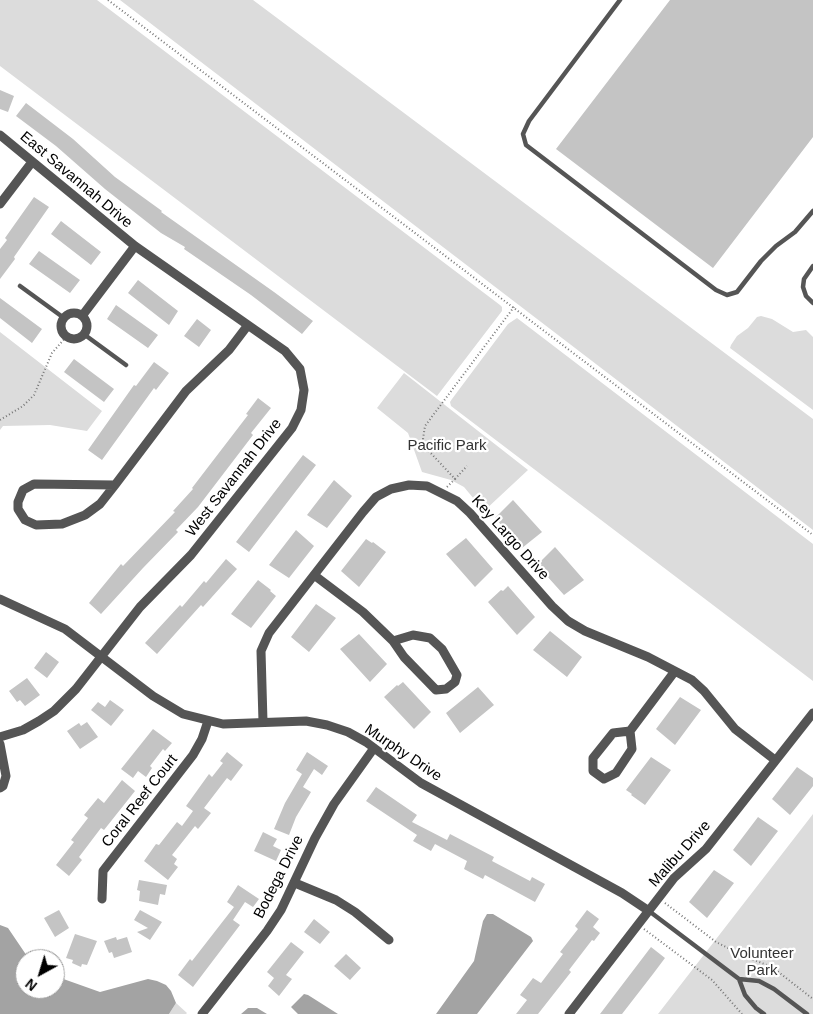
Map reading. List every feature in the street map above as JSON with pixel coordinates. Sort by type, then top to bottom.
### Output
[{"type":"street","name":"East Savannah Drive","points":[[0,135],[135,246]]},
{"type":"street","points":[[0,204],[32,162]]},
{"type":"street","points":[[82,316],[135,246]]},
{"type":"street","name":"West Savannah Drive","points":[[0,737],[24,730],[54,711],[76,688],[140,607],[191,555],[292,428],[301,410],[304,390],[300,369],[285,351],[135,246]]},
{"type":"street","points":[[72,313],[82,316],[87,325],[85,335],[76,340],[66,337],[61,328],[64,318],[72,313]]},
{"type":"street","points":[[115,485],[34,484],[28,486],[19,496],[18,509],[25,520],[30,523],[62,524],[86,515],[100,504],[115,485],[186,391],[229,350],[248,325]]},
{"type":"street","name":"Key Largo Drive","points":[[262,722],[261,651],[269,633],[376,497],[391,489],[409,485],[427,486],[457,501],[470,513],[552,606],[568,621],[585,632],[648,657],[692,680],[704,691],[735,729],[775,760]]},
{"type":"street","points":[[314,575],[363,612],[393,641],[404,656],[436,690],[446,689],[455,682],[457,675],[442,649],[430,638],[412,635],[393,641]]},
{"type":"street","name":"Murphy Drive","points":[[0,599],[65,629],[164,704],[183,714],[208,721],[235,724],[295,720],[327,725],[348,732],[439,794],[622,893],[649,911]]},
{"type":"street","points":[[630,730],[613,733],[593,758],[593,770],[604,779],[616,773],[632,749],[630,730],[675,670]]},
{"type":"street","name":"Malibu Drive","points":[[569,1014],[658,898],[683,869],[706,849],[813,713]]},
{"type":"street","name":"Coral Reef Court","points":[[102,899],[103,871],[193,755],[202,739],[208,721]]},
{"type":"street","points":[[0,744],[6,776],[3,786],[0,788]]},
{"type":"street","name":"Bodega Drive","points":[[202,1014],[267,932],[282,910],[315,838],[334,804],[374,748]]},
{"type":"street","points":[[295,883],[336,900],[356,912],[389,940]]},
{"type":"lane","points":[[620,0],[529,121],[523,134],[526,146],[716,290],[727,295],[737,292],[761,261],[776,246],[795,232],[813,211]]},
{"type":"lane","points":[[813,266],[804,279],[803,287],[806,296],[813,303]]},
{"type":"lane","points":[[20,286],[64,318]]},
{"type":"lane","points":[[85,335],[126,366]]},
{"type":"lane","points":[[649,911],[739,979],[759,981],[774,989],[807,1014]]},
{"type":"lane","points":[[739,979],[745,995],[764,1014]]},
{"type":"path","points":[[108,0],[514,306],[813,535]]},
{"type":"path","points":[[455,479],[427,449],[423,439],[423,432],[434,412],[514,306]]},
{"type":"path","points":[[0,420],[23,406],[34,395],[52,353],[66,337]]},
{"type":"path","points":[[442,492],[467,466]]},
{"type":"path","points":[[658,898],[716,942],[772,967],[813,999]]},
{"type":"path","points":[[638,924],[712,980],[742,1014]]},
{"type":"green space","points":[[0,0],[97,0],[500,305],[502,311],[437,396],[0,66]]},
{"type":"green space","points":[[120,0],[253,0],[813,419],[813,530]]},
{"type":"green space","points":[[761,316],[772,319],[793,332],[806,330],[813,337],[813,410],[730,348],[737,336],[748,328],[757,317]]},
{"type":"green space","points":[[517,318],[813,544],[813,681],[451,406],[450,402],[452,399],[508,324]]},
{"type":"green space","points":[[0,332],[102,411],[87,431],[50,425],[3,426],[0,430]]},
{"type":"green space","name":"Pacific Park","points":[[404,373],[528,470],[484,511],[464,487],[451,480],[422,472],[408,433],[377,408]]},
{"type":"green space","name":"Volunteer Park","points":[[813,814],[813,1014],[658,1014]]},
{"type":"green space","points":[[176,1003],[187,1013],[186,1014],[169,1014]]},
{"type":"shaded area","points":[[487,914],[493,914],[531,937],[533,941],[477,1014],[436,1014],[474,961],[483,921]]},
{"type":"shaded area","points":[[0,925],[8,928],[22,949],[15,949],[15,999],[65,999],[65,980],[100,992],[148,979],[166,985],[176,1003],[169,1014],[0,1014]]},
{"type":"shaded area","points":[[304,994],[338,1014],[298,1014],[291,1007]]},
{"type":"shaded area","points":[[248,1008],[257,1008],[267,1014],[241,1014]]},
{"type":"building","points":[[670,0],[813,0],[813,137],[713,268],[556,149]]},
{"type":"building","points":[[0,90],[14,96],[8,112],[0,109]]},
{"type":"building","points":[[26,103],[73,139],[115,177],[161,212],[313,321],[302,334],[251,295],[184,249],[185,247],[161,233],[105,189],[56,146],[16,116]]},
{"type":"building","points":[[34,197],[49,207],[0,279],[0,249],[7,240],[5,238]]},
{"type":"building","points":[[61,221],[101,252],[91,265],[51,234]]},
{"type":"building","points":[[39,251],[80,280],[70,293],[29,264]]},
{"type":"building","points":[[138,280],[178,311],[169,325],[128,293]]},
{"type":"building","points":[[0,298],[42,329],[32,343],[0,318]]},
{"type":"building","points":[[116,305],[158,335],[148,348],[107,319]]},
{"type":"building","points":[[197,319],[211,330],[199,347],[184,336]]},
{"type":"building","points":[[74,359],[114,389],[104,402],[64,372]]},
{"type":"building","points":[[154,362],[169,373],[156,390],[154,388],[102,460],[88,450],[134,385],[136,386]]},
{"type":"building","points":[[258,398],[271,408],[251,433],[253,435],[198,507],[176,530],[178,532],[101,614],[89,603],[121,564],[123,566],[175,512],[173,511],[193,489],[248,415],[246,414]]},
{"type":"building","points":[[303,455],[316,465],[249,552],[236,542]]},
{"type":"building","points":[[334,480],[352,496],[327,528],[307,515]]},
{"type":"building","points":[[513,500],[542,532],[522,548],[495,518]]},
{"type":"building","points":[[296,530],[314,546],[289,578],[269,565]]},
{"type":"building","points":[[466,538],[493,569],[475,587],[446,554]]},
{"type":"building","points":[[366,539],[386,552],[359,587],[341,571]]},
{"type":"building","points":[[555,547],[584,580],[564,595],[537,565]]},
{"type":"building","points":[[226,559],[237,569],[203,607],[201,605],[157,654],[145,643],[180,605],[182,607],[204,581],[206,583]]},
{"type":"building","points":[[258,580],[276,596],[251,628],[231,614]]},
{"type":"building","points":[[508,586],[535,617],[517,635],[488,602]]},
{"type":"building","points":[[316,604],[336,618],[309,652],[291,637]]},
{"type":"building","points":[[550,631],[582,657],[567,677],[533,650]]},
{"type":"building","points":[[359,634],[387,664],[370,682],[340,649]]},
{"type":"building","points":[[46,652],[59,662],[47,678],[34,668]]},
{"type":"building","points":[[27,678],[40,695],[25,706],[20,700],[17,702],[9,691]]},
{"type":"building","points":[[403,682],[431,712],[414,729],[384,697]]},
{"type":"building","points":[[478,687],[494,705],[460,733],[446,713]]},
{"type":"building","points":[[680,697],[701,710],[675,745],[656,729]]},
{"type":"building","points":[[110,700],[124,710],[111,726],[91,710],[98,702],[105,707]]},
{"type":"building","points":[[87,722],[98,737],[80,749],[67,731],[79,723],[81,726]]},
{"type":"building","points":[[153,729],[172,743],[165,751],[163,749],[150,766],[152,768],[146,777],[138,771],[133,778],[121,769]]},
{"type":"building","points":[[227,752],[243,765],[231,781],[227,778],[204,808],[211,813],[198,829],[195,826],[172,855],[177,859],[174,864],[178,867],[168,880],[144,861],[156,844],[159,845],[177,822],[182,826],[193,811],[186,806],[209,774],[212,777],[223,763],[220,761]]},
{"type":"building","points":[[307,752],[328,766],[322,775],[314,769],[303,787],[311,792],[296,817],[289,835],[274,829],[285,803],[302,774],[296,770]]},
{"type":"building","points":[[651,757],[671,770],[645,805],[626,790]]},
{"type":"building","points":[[797,767],[813,778],[813,786],[790,815],[772,799]]},
{"type":"building","points":[[122,780],[135,791],[104,830],[101,828],[79,857],[82,860],[69,876],[56,865],[74,842],[71,840],[88,818],[84,815],[98,798],[104,803]]},
{"type":"building","points":[[376,787],[417,815],[412,822],[447,840],[450,834],[494,857],[492,861],[530,881],[532,877],[545,884],[535,902],[485,875],[483,879],[464,869],[467,861],[435,844],[431,851],[413,841],[417,835],[366,801]]},
{"type":"building","points":[[758,817],[778,831],[751,866],[733,850]]},
{"type":"building","points":[[263,832],[277,839],[273,846],[281,850],[276,861],[254,851]]},
{"type":"building","points":[[714,870],[734,883],[707,918],[689,902]]},
{"type":"building","points":[[139,880],[167,885],[165,895],[160,894],[158,905],[139,901],[140,891],[137,890]]},
{"type":"building","points":[[238,885],[259,899],[253,907],[245,902],[233,920],[240,925],[193,987],[178,975],[190,959],[192,961],[234,907],[227,902]]},
{"type":"building","points":[[59,910],[69,928],[55,937],[44,918]]},
{"type":"building","points":[[140,910],[162,922],[150,940],[137,932],[148,928],[134,920]]},
{"type":"building","points":[[587,910],[599,919],[593,927],[600,933],[594,941],[592,940],[569,970],[571,972],[538,1014],[516,1014],[527,1000],[520,995],[533,978],[541,983],[563,954],[560,952],[578,929],[575,926]]},
{"type":"building","points":[[314,919],[330,932],[320,944],[304,932]]},
{"type":"building","points":[[75,934],[97,941],[87,965],[82,964],[81,967],[72,963],[73,960],[66,958]]},
{"type":"building","points":[[116,937],[117,940],[127,937],[132,952],[114,958],[112,952],[109,953],[104,941]]},
{"type":"building","points":[[291,942],[304,952],[286,975],[292,979],[279,996],[268,986],[274,978],[267,972]]},
{"type":"building","points":[[651,947],[665,958],[653,974],[622,1014],[600,1014]]},
{"type":"building","points":[[346,954],[361,968],[350,980],[334,966]]}]
